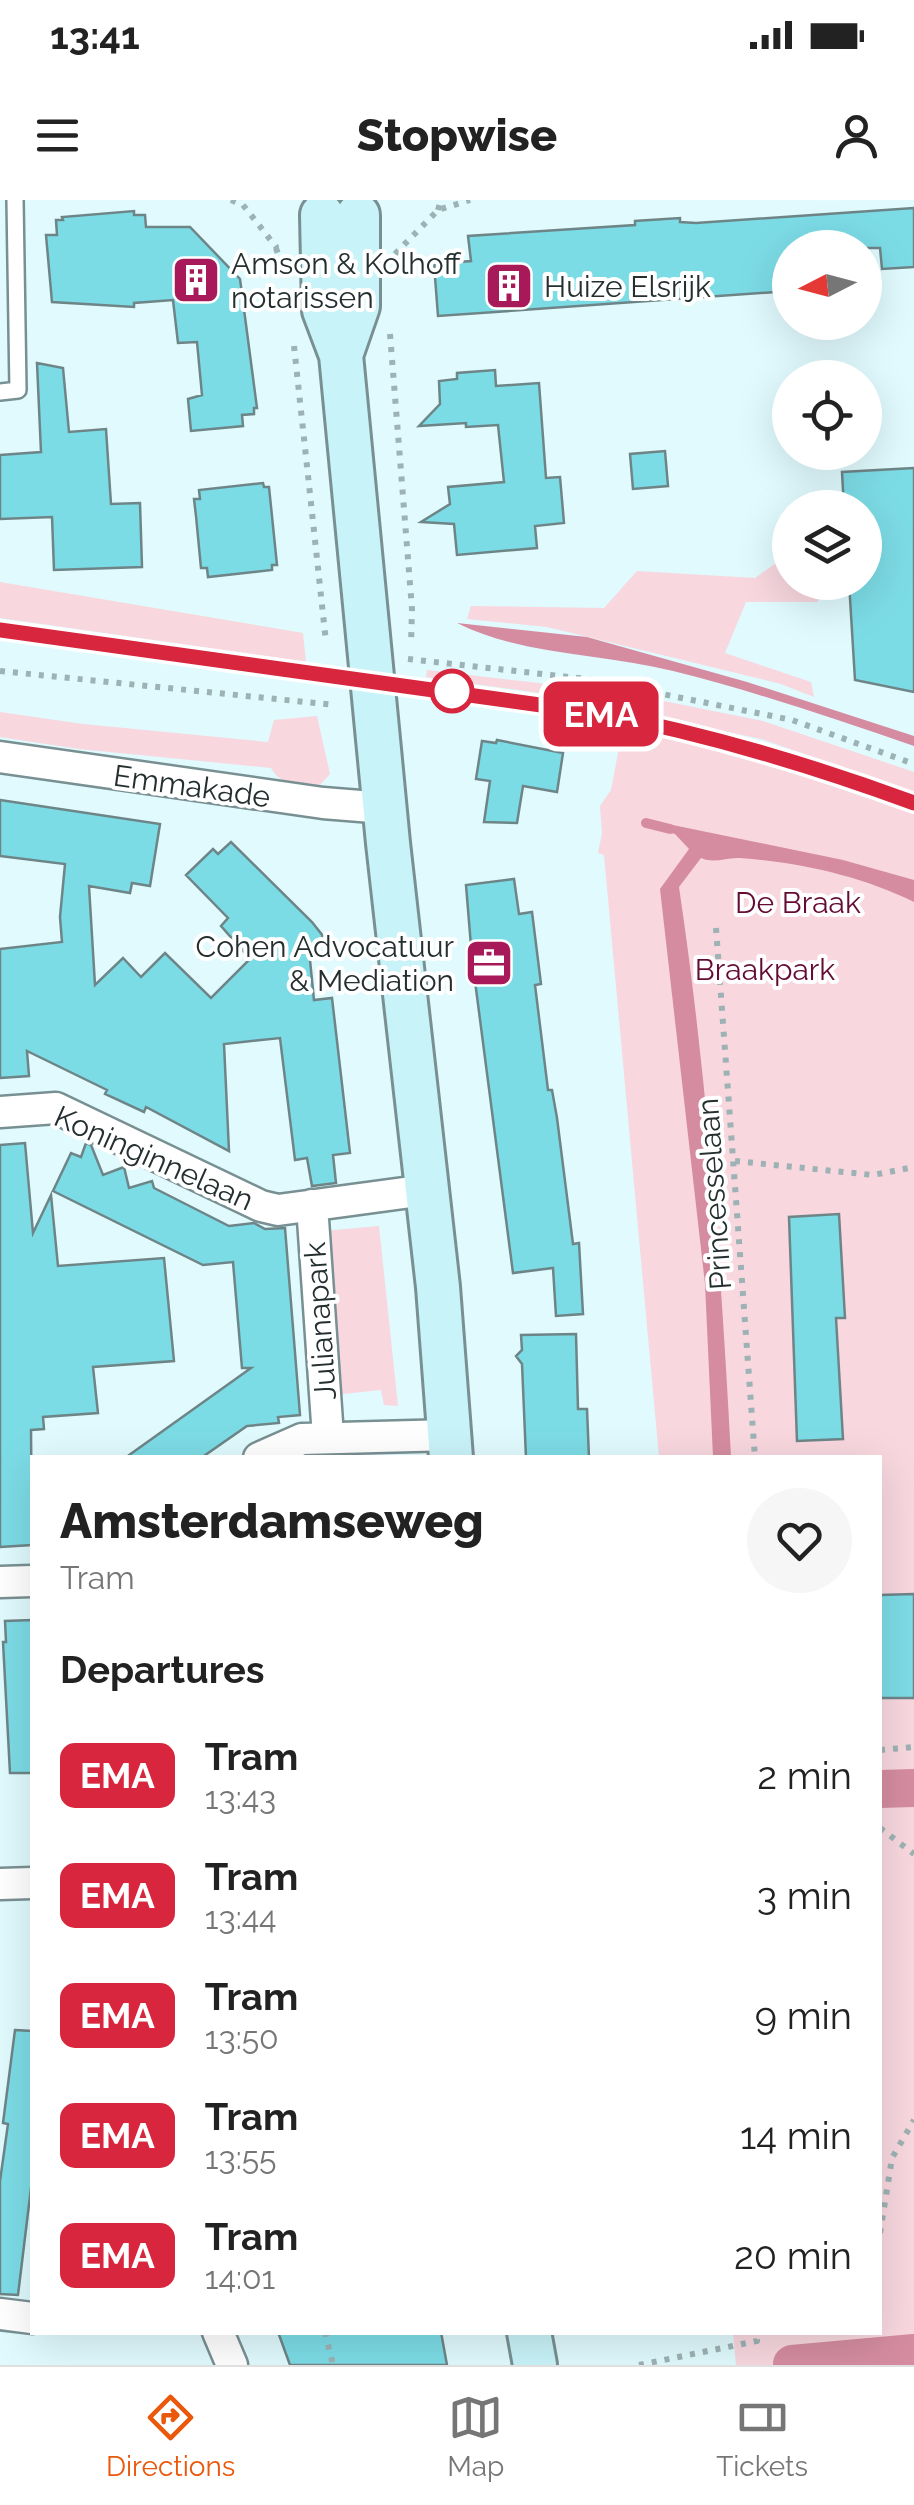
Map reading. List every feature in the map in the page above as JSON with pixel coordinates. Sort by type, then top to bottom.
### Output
[{"type":"main road","points":[[340,208],[358,306],[341,355],[391,807],[451,1446]]},
{"type":"main road","points":[[530,2335],[535,2365]]},
{"type":"street","name":"Emmakade","points":[[0,757],[245,793],[391,807]]},
{"type":"street","name":"Koninginnelaan","points":[[0,1112],[56,1108],[261,1206],[278,1210],[426,1190]]},
{"type":"street","name":"Julianapark","points":[[312,1206],[328,1437]]},
{"type":"street","points":[[264,1455],[302,1439],[328,1437],[451,1446]]},
{"type":"street","points":[[0,1582],[30,1581]]},
{"type":"street","points":[[0,1884],[30,1883]]},
{"type":"street","points":[[0,2314],[30,2318]]},
{"type":"street","points":[[219,2335],[232,2365]]},
{"type":"lane","points":[[0,392],[18,390],[15,200]]},
{"type":"path","points":[[438,210],[441,200]]},
{"type":"path","points":[[276,248],[287,284]]},
{"type":"path","points":[[394,265],[397,253]]},
{"type":"path","points":[[389,318],[412,609],[410,659],[586,679],[792,720],[914,764]]},
{"type":"path","points":[[293,342],[327,650]]},
{"type":"path","points":[[0,671],[335,706]]},
{"type":"path","name":"Princesselaan","points":[[716,928],[754,1455]]},
{"type":"path","points":[[735,1160],[873,1175],[914,1168]]},
{"type":"path","points":[[882,1750],[914,1748]]},
{"type":"path","points":[[882,1830],[914,1854]]},
{"type":"path","points":[[882,2220],[892,2158],[914,2120]]},
{"type":"path","points":[[325,2335],[334,2365]]},
{"type":"path","points":[[639,2365],[756,2341],[756,2335]]},
{"type":"green space","points":[[772,566],[772,600],[818,602],[746,602],[725,653],[811,682],[814,697],[781,684],[547,627],[467,619],[471,606],[604,608],[637,571],[755,578]]},
{"type":"green space","points":[[0,582],[303,633],[306,662],[0,618]]},
{"type":"green space","points":[[427,670],[624,693],[763,721],[914,772],[914,792],[761,739],[553,695],[426,677]]},
{"type":"green space","points":[[0,712],[268,742],[274,720],[317,716],[330,774],[319,786],[298,785],[286,782],[271,768],[0,737]]},
{"type":"green space","name":"Braakpark","points":[[623,726],[745,756],[914,814],[914,2365],[736,2365],[733,2335],[882,2335],[882,1455],[659,1455],[604,855],[598,853],[602,833],[600,806],[611,790]]},
{"type":"green space","points":[[379,1226],[398,1406],[384,1405],[381,1390],[333,1395],[323,1231]]},
{"type":"shaded area","points":[[457,623],[587,637],[747,682],[914,736],[914,746],[703,679],[646,665],[508,642]]},
{"type":"shaded area","points":[[663,823],[843,860],[914,880],[914,902],[873,885],[807,867],[740,858],[701,858],[679,887],[712,1171],[731,1455],[713,1455],[705,1284],[660,889],[689,849],[675,834],[657,829]]},
{"type":"building","points":[[914,208],[914,267],[882,269],[882,230],[772,230],[772,292],[438,316],[434,264],[471,261],[468,236],[635,225],[635,221],[680,218],[680,222]]},
{"type":"building","points":[[134,211],[134,215],[145,215],[146,227],[190,227],[240,279],[257,408],[254,414],[242,415],[243,426],[191,431],[188,399],[202,395],[197,342],[178,343],[173,300],[134,303],[134,307],[52,302],[46,235],[57,235],[56,220]]},
{"type":"building","points":[[37,363],[63,368],[69,432],[106,429],[111,504],[140,503],[142,567],[54,570],[52,517],[0,519],[0,455],[41,452]]},
{"type":"building","points":[[495,370],[496,386],[539,383],[546,478],[560,477],[564,523],[535,526],[537,548],[457,555],[454,524],[421,522],[450,504],[448,487],[504,482],[498,425],[419,426],[440,404],[439,381],[457,379],[457,373]]},
{"type":"building","points":[[665,451],[668,486],[633,489],[630,454]]},
{"type":"building","points":[[914,468],[914,692],[855,680],[850,600],[882,600],[882,490],[843,490],[842,472]]},
{"type":"building","points":[[263,483],[269,487],[277,565],[272,565],[272,570],[208,577],[207,568],[201,568],[194,499],[200,499],[199,490]]},
{"type":"building","points":[[497,740],[563,753],[557,792],[523,786],[517,823],[484,822],[490,781],[476,779],[482,741]]},
{"type":"building","points":[[0,800],[160,824],[150,886],[132,883],[130,893],[89,886],[95,985],[123,958],[141,977],[165,953],[211,998],[250,959],[221,926],[228,918],[186,875],[213,849],[218,854],[231,842],[312,922],[323,936],[311,949],[316,954],[310,960],[314,1000],[332,998],[350,1153],[333,1155],[336,1183],[312,1186],[307,1158],[295,1160],[280,1038],[224,1044],[229,1151],[146,1107],[144,1112],[105,1094],[107,1090],[27,1051],[29,1076],[0,1078],[0,949],[62,942],[65,864],[0,856]]},
{"type":"building","points":[[514,879],[519,914],[532,912],[541,984],[535,985],[548,1090],[552,1090],[557,1118],[573,1244],[579,1243],[583,1314],[556,1316],[553,1268],[513,1273],[466,885]]},
{"type":"building","points":[[25,1143],[33,1233],[51,1195],[58,1266],[164,1258],[174,1361],[93,1367],[98,1413],[43,1417],[44,1429],[31,1430],[30,1545],[0,1547],[0,1145]]},
{"type":"building","points":[[86,1143],[91,1145],[103,1175],[124,1167],[129,1188],[152,1181],[154,1188],[229,1226],[254,1223],[265,1229],[285,1228],[300,1415],[278,1417],[279,1423],[247,1426],[205,1455],[129,1455],[251,1368],[242,1368],[233,1262],[203,1265],[53,1191],[71,1153],[81,1157]]},
{"type":"building","points":[[839,1214],[845,1318],[836,1318],[843,1439],[797,1441],[789,1217]]},
{"type":"building","points":[[576,1334],[578,1409],[587,1409],[589,1455],[526,1455],[522,1364],[516,1356],[522,1350],[521,1335]]},
{"type":"building","points":[[914,1594],[914,1698],[882,1698],[882,1595]]},
{"type":"building","points":[[30,1620],[30,1773],[10,1773],[5,1621]]},
{"type":"building","points":[[15,2030],[30,2031],[30,2196],[18,2295],[0,2294],[0,2181],[8,2124],[3,2123]]},
{"type":"building","points":[[279,2335],[442,2335],[447,2365],[290,2365]]},
{"type":"waterway","points":[[646,823],[670,829]]},
{"type":"waterway","points":[[882,1789],[914,1788]]},
{"type":"waterway","points":[[792,2364],[914,2353]]},
{"type":"railway","points":[[0,630],[490,696],[631,720],[771,754],[914,803]]},
{"type":"tram line","name":"EMA","points":[[0,630],[598,713],[771,754],[914,803]]},
{"type":"place","name":"Amson & Kolhoff notarissen","points":[[196,280]]},
{"type":"place","name":"Huize Elsrijk","points":[[509,286]]},
{"type":"place","name":"Cohen Advocatuur & Mediation","points":[[489,963]]},
{"type":"park label","name":"De Braak","points":[[798,902]]}]
